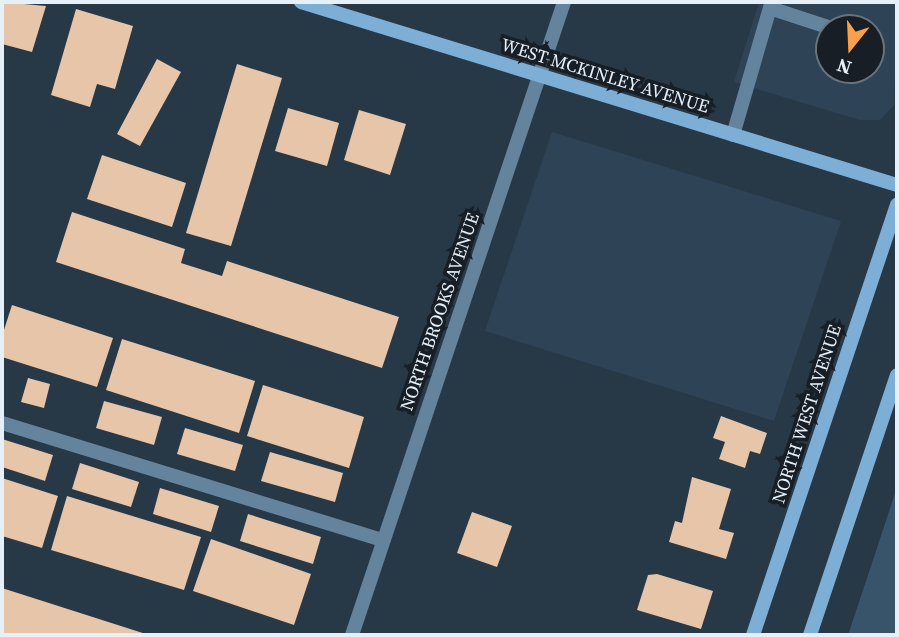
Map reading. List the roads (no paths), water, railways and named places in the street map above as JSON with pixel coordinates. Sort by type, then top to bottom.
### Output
[{"type":"main road","name":"WEST MCKINLEY AVENUE","points":[[301,2],[897,185]]},
{"type":"main road","name":"NORTH WEST AVENUE","points":[[753,635],[897,204]]},
{"type":"main road","points":[[810,635],[897,374]]},
{"type":"street","name":"NORTH BROOKS AVENUE","points":[[352,635],[564,2]]},
{"type":"street","points":[[733,135],[771,5],[815,22]]},
{"type":"street","points":[[2,423],[383,540]]}]
